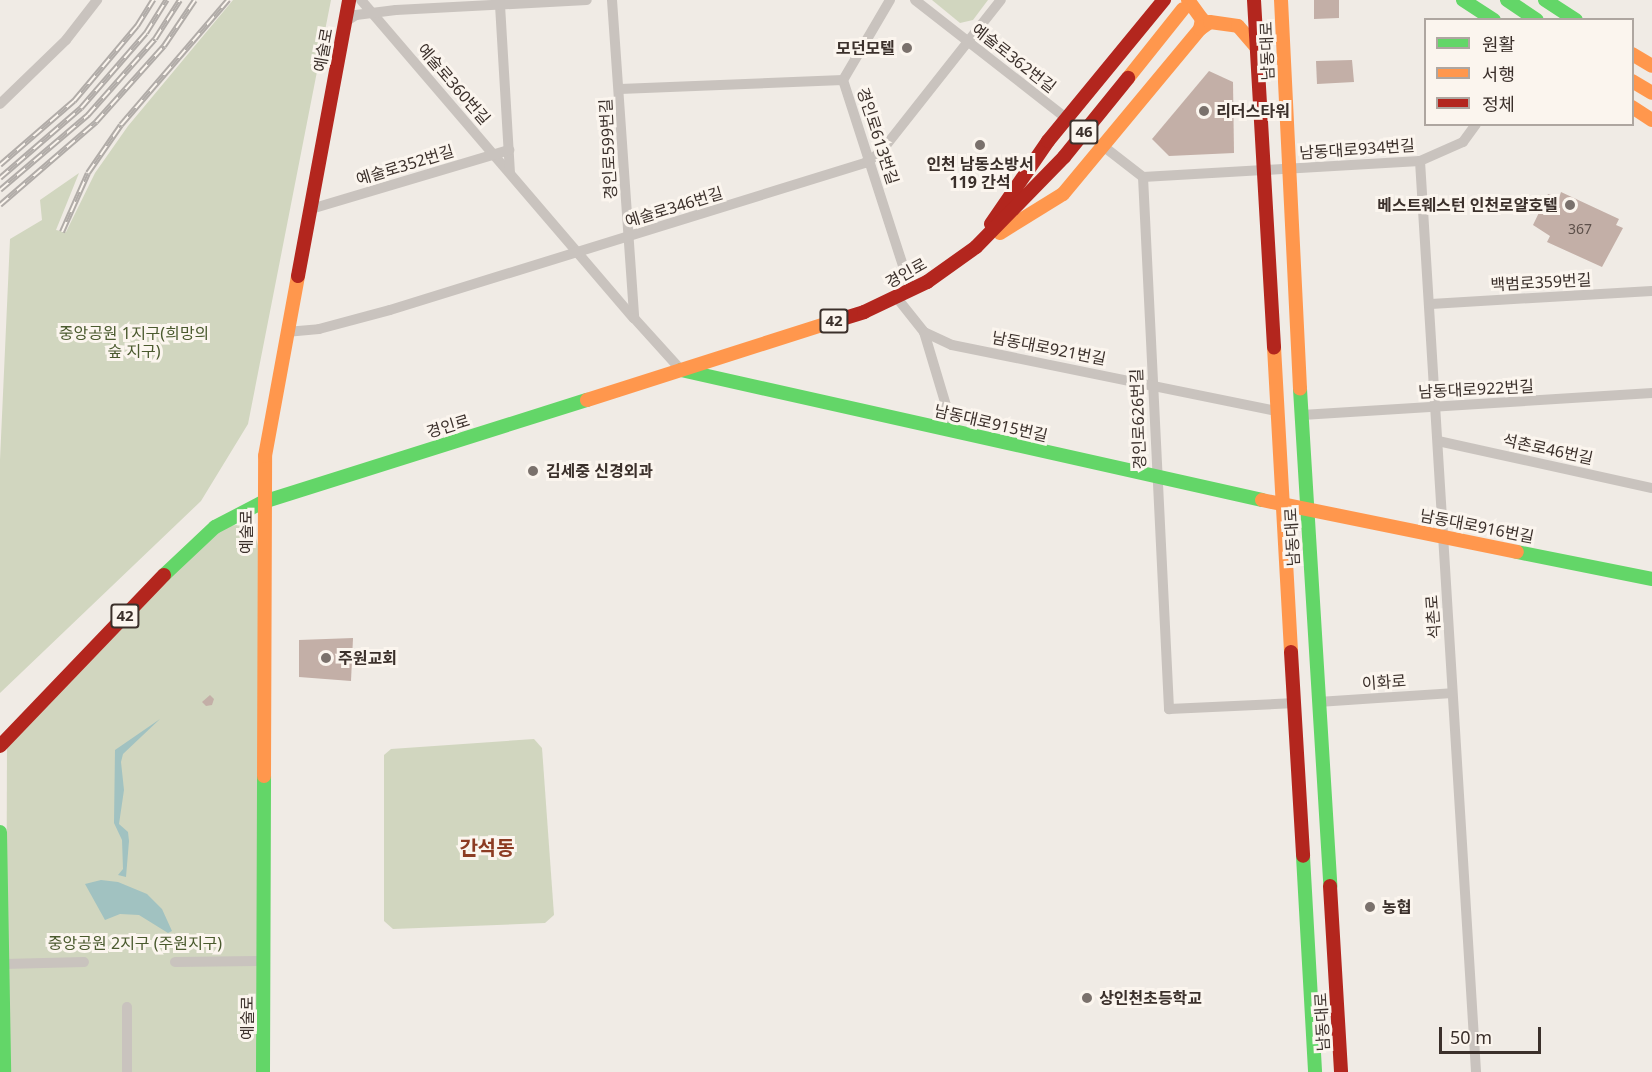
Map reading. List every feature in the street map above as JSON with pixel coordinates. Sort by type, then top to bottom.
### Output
[{"type":"main road","name":"예술로","points":[[263,1072],[262,502],[265,456],[286,332],[349,0]]},
{"type":"main road","name":"경인로","points":[[976,247],[1066,118],[1164,0]]},
{"type":"main road","points":[[1254,0],[1277,411],[1295,507],[1295,703],[1315,1072]]},
{"type":"main road","name":"남동대로","points":[[1281,0],[1287,170],[1302,415],[1295,507],[1318,702],[1341,1072]]},
{"type":"main road","points":[[1463,0],[1491,18]]},
{"type":"main road","points":[[1507,0],[1534,18]]},
{"type":"main road","points":[[1545,0],[1573,18]]},
{"type":"main road","name":"경인로","points":[[976,247],[1064,158],[1185,4]]},
{"type":"main road","points":[[1185,4],[1202,19],[1200,29]]},
{"type":"main road","points":[[1200,29],[1210,22],[1226,22],[1248,34],[1257,48]]},
{"type":"main road","name":"경인로","points":[[0,746],[215,527],[262,502],[681,370],[897,298],[1063,194],[1200,29]]},
{"type":"main road","points":[[1634,55],[1652,66]]},
{"type":"main road","points":[[1634,82],[1652,93]]},
{"type":"main road","points":[[1634,108],[1652,120]]},
{"type":"main road","name":"남동대로915번길","points":[[681,370],[1295,507]]},
{"type":"main road","name":"남동대로916번길","points":[[1295,507],[1652,579]]},
{"type":"main road","points":[[0,832],[4,1072]]},
{"type":"street","points":[[1,101],[66,40],[97,0]]},
{"type":"street","name":"예술로360번길","points":[[361,0],[634,318]]},
{"type":"street","points":[[345,22],[356,15],[376,15],[396,10],[587,0]]},
{"type":"street","name":"경인로599번길","points":[[612,0],[620,89],[634,318]]},
{"type":"street","name":"경인로613번길","points":[[890,0],[843,80],[911,290]]},
{"type":"street","name":"예술로362번길","points":[[915,0],[1066,118]]},
{"type":"street","name":"예술로346번길","points":[[286,332],[319,329],[390,310],[870,160],[880,153],[1001,0]]},
{"type":"street","name":"예술로360번길","points":[[500,4],[510,173]]},
{"type":"street","name":"경인로599번길","points":[[620,89],[843,80]]},
{"type":"street","name":"남동대로934번길","points":[[1143,177],[1420,161],[1463,142],[1475,126]]},
{"type":"street","points":[[1103,146],[1143,177]]},
{"type":"street","name":"예술로352번길","points":[[311,209],[509,150]]},
{"type":"street","name":"석촌로","points":[[1420,161],[1431,304],[1476,1072]]},
{"type":"street","name":"경인로626번길","points":[[1143,177],[1155,476],[1169,709],[1295,703]]},
{"type":"street","name":"백범로359번길","points":[[1431,304],[1652,291]]},
{"type":"street","points":[[897,298],[924,332],[954,432]]},
{"type":"street","points":[[634,318],[681,370]]},
{"type":"street","name":"남동대로921번길","points":[[924,332],[952,345],[1151,383],[1277,411]]},
{"type":"street","name":"남동대로922번길","points":[[1302,415],[1652,393]]},
{"type":"street","name":"석촌로46번길","points":[[1438,441],[1652,488]]},
{"type":"street","name":"이화로","points":[[1318,702],[1452,693]]},
{"type":"street","points":[[175,962],[263,961]]},
{"type":"street","points":[[4,964],[84,962]]},
{"type":"street","points":[[127,1007],[127,1072]]},
{"type":"green space","name":"중앙공원 1지구(희망의 숲 지구)","points":[[233,0],[331,0],[248,424],[201,501],[0,693],[0,460],[10,239],[42,220],[40,200],[79,173],[56,230],[66,232],[95,173],[128,126]]},
{"type":"green space","points":[[932,0],[988,0],[973,20],[960,23]]},
{"type":"green space","name":"중앙공원 2지구 (주원지구)","points":[[237,525],[248,527],[255,535],[263,563],[263,1072],[6,1072],[7,740],[215,527]]},
{"type":"green space","points":[[534,739],[542,748],[554,915],[545,923],[393,929],[384,921],[384,755],[391,749]]},
{"type":"water","points":[[160,719],[123,754],[121,762],[124,790],[119,824],[128,832],[126,877],[118,875],[123,869],[122,840],[114,823],[115,750]]},
{"type":"water","points":[[101,880],[118,882],[147,894],[162,909],[172,931],[168,933],[139,915],[120,914],[105,920],[85,884]]},
{"type":"building","points":[[1314,0],[1339,0],[1339,18],[1314,19]]},
{"type":"building","points":[[1352,60],[1354,82],[1317,84],[1316,61]]},
{"type":"building","name":"리더스타워","points":[[1209,71],[1233,82],[1234,153],[1169,156],[1152,139]]},
{"type":"building","name":"베스트웨스턴 인천로얄호텔","points":[[1561,192],[1619,219],[1616,225],[1623,228],[1602,267],[1547,242],[1550,236],[1533,225],[1548,194],[1559,198]]},
{"type":"building","name":"주원교회","points":[[353,638],[351,681],[299,677],[299,640]]},
{"type":"building","points":[[210,695],[214,699],[212,705],[206,706],[202,702]]},
{"type":"railway","points":[[0,165],[74,101],[137,26],[153,0]]},
{"type":"railway","points":[[0,178],[81,108],[146,33],[167,0]]},
{"type":"railway","points":[[0,190],[88,115],[155,39],[180,0]]},
{"type":"railway","points":[[0,205],[96,122],[164,46],[195,0]]},
{"type":"railway","points":[[62,232],[88,173],[121,125],[228,0]]},
{"type":"traffic: fast","points":[[1463,0],[1491,18]]},
{"type":"traffic: fast","points":[[1507,0],[1534,18]]},
{"type":"traffic: fast","points":[[1545,0],[1573,18]]},
{"type":"traffic: fast","points":[[681,370],[1262,500]]},
{"type":"traffic: fast","points":[[1300,389],[1330,886]]},
{"type":"traffic: fast","points":[[164,575],[215,527],[263,502],[587,400]]},
{"type":"traffic: fast","points":[[1517,552],[1652,579]]},
{"type":"traffic: fast","points":[[263,1072],[264,776]]},
{"type":"traffic: fast","points":[[0,832],[4,1072]]},
{"type":"traffic: fast","points":[[1303,856],[1315,1072]]},
{"type":"traffic: slow","points":[[1188,0],[1202,19],[1200,29]]},
{"type":"traffic: slow","points":[[1281,0],[1300,389]]},
{"type":"traffic: slow","points":[[1128,78],[1183,9]]},
{"type":"traffic: slow","points":[[1000,233],[1063,194],[1200,29],[1210,22],[1238,26],[1257,48]]},
{"type":"traffic: slow","points":[[1634,55],[1652,66]]},
{"type":"traffic: slow","points":[[1634,82],[1652,93]]},
{"type":"traffic: slow","points":[[1634,108],[1652,120]]},
{"type":"traffic: slow","points":[[264,776],[265,456],[298,276]]},
{"type":"traffic: slow","points":[[587,400],[832,322]]},
{"type":"traffic: slow","points":[[1274,347],[1291,652]]},
{"type":"traffic: slow","points":[[1262,500],[1517,552]]},
{"type":"traffic: jam","points":[[298,276],[349,0]]},
{"type":"traffic: jam","points":[[991,224],[1048,141],[1164,0]]},
{"type":"traffic: jam","points":[[1254,0],[1274,347]]},
{"type":"traffic: jam","points":[[832,322],[864,312],[927,282],[976,247],[1064,157],[1128,78]]},
{"type":"traffic: jam","points":[[0,746],[164,575]]},
{"type":"traffic: jam","points":[[1291,652],[1303,856]]},
{"type":"traffic: jam","points":[[1330,886],[1341,1072]]},
{"type":"place","name":"모던모텔","points":[[907,48]]},
{"type":"place","name":"리더스타워","points":[[1204,111]]},
{"type":"place","name":"인천 남동소방서 119 간석","points":[[980,145]]},
{"type":"place","name":"베스트웨스턴 인천로얄호텔","points":[[1570,205]]},
{"type":"place","name":"김세중 신경외과","points":[[533,471]]},
{"type":"place","name":"주원교회","points":[[326,658]]},
{"type":"place","name":"농협","points":[[1370,907]]},
{"type":"place","name":"상인천초등학교","points":[[1087,998]]},
{"type":"district","name":"간석동","points":[[487,847]]}]
